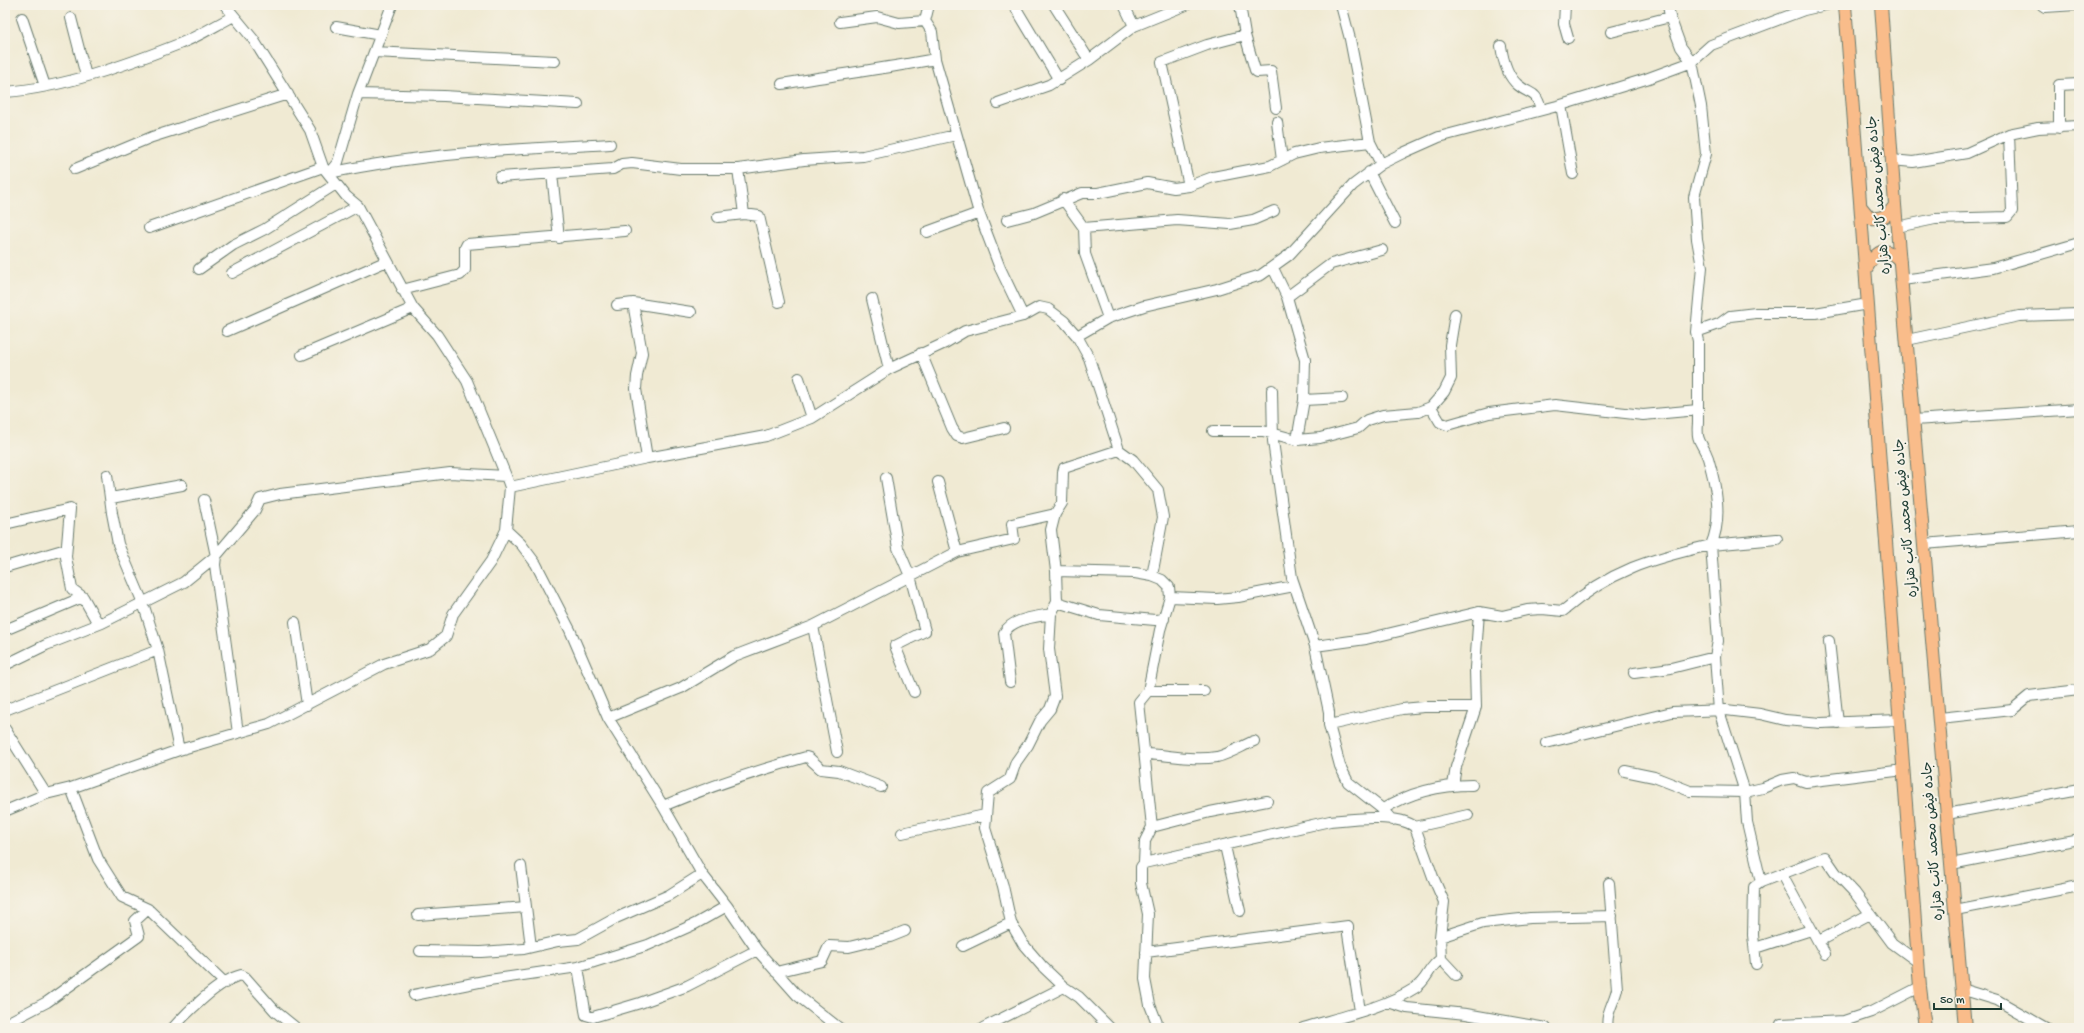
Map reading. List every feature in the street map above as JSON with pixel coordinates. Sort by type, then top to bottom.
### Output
[{"type":"main road","points":[[1845,5],[1899,720],[1920,986],[1925,1028]]},
{"type":"main road","name":"جاده فیض محمد کاتب هزاره","points":[[1881,5],[1895,204],[1940,718],[1965,1028]]},
{"type":"main road","points":[[1861,207],[1870,218],[1882,219],[1890,213],[1895,204]]},
{"type":"main road","points":[[1866,269],[1873,256],[1883,251],[1892,252],[1900,261]]},
{"type":"street","points":[[5,811],[46,794],[71,788],[179,750],[269,724],[384,664],[430,649],[446,636],[453,614],[491,561],[506,530],[510,487],[467,381],[437,335],[413,308],[386,261],[358,206],[336,184],[326,170],[310,130],[288,94],[253,40],[225,5]]},
{"type":"street","points":[[326,170],[338,162],[358,94],[382,35],[392,5]]},
{"type":"street","points":[[929,5],[925,22],[932,32],[935,59],[979,213],[1000,268],[1023,316]]},
{"type":"street","points":[[1014,5],[1059,80]]},
{"type":"street","points":[[1054,5],[1089,60]]},
{"type":"street","points":[[1124,5],[1134,26]]},
{"type":"street","points":[[998,103],[1059,80],[1089,60],[1134,26],[1186,5]]},
{"type":"street","points":[[1240,5],[1245,36],[1256,72],[1271,71],[1276,108]]},
{"type":"street","points":[[1341,5],[1350,39],[1370,142],[1381,164]]},
{"type":"street","points":[[1565,5],[1564,24],[1568,38]]},
{"type":"street","points":[[1668,5],[1670,17],[1681,47],[1692,62],[1701,106],[1706,154],[1694,197],[1697,239],[1702,267],[1696,332],[1698,341],[1697,437],[1707,456],[1716,495],[1717,529],[1711,545],[1718,641],[1715,657],[1719,711],[1745,792],[1747,822],[1761,882]]},
{"type":"street","points":[[1077,336],[1108,318],[1144,306],[1217,288],[1261,275],[1273,268],[1289,255],[1353,185],[1369,172],[1381,164],[1440,137],[1541,109],[1561,105],[1692,62],[1711,45],[1804,10],[1826,5]]},
{"type":"street","points":[[2042,5],[2045,7],[2076,5]]},
{"type":"street","points":[[5,92],[45,86],[86,76],[180,44],[234,16]]},
{"type":"street","points":[[840,22],[877,17],[899,22],[925,22]]},
{"type":"street","points":[[1611,32],[1670,17]]},
{"type":"street","points":[[22,18],[45,86]]},
{"type":"street","points":[[71,18],[86,76]]},
{"type":"street","points":[[336,27],[382,35]]},
{"type":"street","points":[[1189,186],[1162,62],[1207,45],[1245,36]]},
{"type":"street","points":[[1501,46],[1503,60],[1509,74],[1519,86],[1537,97],[1541,109]]},
{"type":"street","points":[[374,52],[555,61]]},
{"type":"street","points":[[782,84],[872,71],[935,59]]},
{"type":"street","points":[[2059,128],[2059,85],[2079,84]]},
{"type":"street","points":[[75,168],[152,137],[288,94]]},
{"type":"street","points":[[358,94],[444,96],[578,104]]},
{"type":"street","points":[[1561,105],[1573,174]]},
{"type":"street","points":[[1277,122],[1282,160]]},
{"type":"street","points":[[1892,160],[1912,162],[1967,153],[2009,134],[2038,128],[2079,126]]},
{"type":"street","points":[[1897,227],[1935,219],[2006,217],[2012,211],[2009,134]]},
{"type":"street","points":[[500,176],[552,174],[613,169],[627,163],[681,169],[738,169],[804,160],[863,156],[956,135]]},
{"type":"street","points":[[1007,220],[1034,213],[1063,199],[1082,193],[1098,193],[1147,183],[1174,188],[1189,186],[1214,177],[1270,166],[1294,154],[1319,148],[1370,142]]},
{"type":"street","points":[[149,228],[326,170],[369,164],[521,149],[610,144]]},
{"type":"street","points":[[738,169],[744,214]]},
{"type":"street","points":[[1369,172],[1395,223]]},
{"type":"street","points":[[552,174],[558,238]]},
{"type":"street","points":[[199,269],[233,245],[265,229],[336,184]]},
{"type":"street","points":[[1063,199],[1084,228],[1085,254],[1108,318]]},
{"type":"street","points":[[232,273],[358,206]]},
{"type":"street","points":[[1084,228],[1177,220],[1230,224],[1253,220],[1274,211]]},
{"type":"street","points":[[927,232],[979,213]]},
{"type":"street","points":[[718,217],[744,214],[759,216],[779,302]]},
{"type":"street","points":[[402,290],[460,275],[465,270],[465,248],[467,244],[558,238],[625,231]]},
{"type":"street","points":[[1902,280],[1993,268],[2022,261],[2079,243]]},
{"type":"street","points":[[1287,297],[1331,264],[1382,250]]},
{"type":"street","points":[[227,331],[386,261]]},
{"type":"street","points":[[1273,268],[1287,297],[1305,360],[1304,400],[1297,440]]},
{"type":"street","points":[[872,300],[889,370]]},
{"type":"street","points":[[633,303],[642,353],[636,389],[647,458]]},
{"type":"street","points":[[617,305],[633,303],[691,312]]},
{"type":"street","points":[[1696,332],[1719,324],[1730,316],[1756,312],[1815,313],[1868,304]]},
{"type":"street","points":[[510,487],[647,458],[766,436],[812,418],[889,370],[921,353],[945,343],[965,331],[1023,316],[1040,307],[1048,309],[1064,322],[1077,336],[1089,358],[1119,450],[1133,460],[1158,490],[1163,517],[1152,576]]},
{"type":"street","points":[[302,356],[413,308]]},
{"type":"street","points":[[1213,431],[1263,431],[1297,440],[1320,438],[1358,428],[1367,420],[1384,415],[1418,412],[1431,407],[1444,392],[1451,378],[1450,345],[1455,314]]},
{"type":"street","points":[[1907,340],[2019,316],[2079,314]]},
{"type":"street","points":[[921,353],[952,428],[957,436],[963,438],[1004,428]]},
{"type":"street","points":[[799,378],[812,418]]},
{"type":"street","points":[[1272,390],[1273,433],[1294,586],[1315,646],[1329,712],[1329,725],[1340,766],[1348,782],[1382,809],[1392,820]]},
{"type":"street","points":[[1304,400],[1342,398]]},
{"type":"street","points":[[1431,407],[1440,422],[1447,425],[1489,413],[1555,405],[1643,415],[1698,410]]},
{"type":"street","points":[[1914,420],[2079,409]]},
{"type":"street","points":[[1110,1028],[1079,997],[1064,986],[1022,944],[1011,923],[1003,886],[985,828],[985,815],[988,793],[1010,779],[1016,762],[1028,745],[1040,721],[1050,709],[1055,696],[1049,649],[1051,614],[1057,602],[1056,571],[1051,530],[1055,514],[1062,503],[1064,468],[1119,450]]},
{"type":"street","points":[[9,663],[46,645],[102,623],[184,582],[216,556],[255,510],[260,499],[280,494],[450,473],[506,476]]},
{"type":"street","points":[[107,475],[118,544],[143,603],[158,650],[179,750]]},
{"type":"street","points":[[886,478],[898,548],[910,576],[925,632],[895,647],[914,692]]},
{"type":"street","points":[[938,482],[957,552]]},
{"type":"street","points":[[111,498],[182,485]]},
{"type":"street","points":[[204,500],[216,556],[215,565],[238,733]]},
{"type":"street","points":[[5,524],[70,509],[66,557],[72,589],[83,597],[96,620],[102,623]]},
{"type":"street","points":[[608,718],[681,688],[734,656],[814,626],[957,552],[1014,539],[1012,524],[1055,514]]},
{"type":"street","points":[[506,530],[521,544],[536,564],[570,630],[608,718],[663,806],[702,874],[727,906],[757,950],[776,972],[797,995],[839,1028]]},
{"type":"street","points":[[1924,544],[2079,531]]},
{"type":"street","points":[[1315,646],[1366,639],[1479,612],[1502,616],[1527,610],[1542,609],[1563,611],[1582,595],[1621,571],[1659,558],[1711,545],[1777,539]]},
{"type":"street","points":[[5,567],[66,549]]},
{"type":"street","points":[[1056,571],[1084,571],[1152,576],[1162,580],[1169,587],[1170,597],[1148,691],[1139,702],[1146,754],[1152,828],[1145,841],[1144,863],[1141,867],[1141,883],[1148,914],[1145,979],[1150,1005],[1158,1028]]},
{"type":"street","points":[[1170,597],[1217,599],[1238,597],[1294,586]]},
{"type":"street","points":[[5,630],[83,597]]},
{"type":"street","points":[[1057,602],[1099,615],[1155,620],[1164,619]]},
{"type":"street","points":[[1453,785],[1456,768],[1476,708],[1475,668],[1479,612]]},
{"type":"street","points":[[1010,682],[1004,633],[1006,630],[1022,620],[1051,614]]},
{"type":"street","points":[[295,622],[307,705]]},
{"type":"street","points":[[814,626],[836,752]]},
{"type":"street","points":[[1829,641],[1838,723]]},
{"type":"street","points":[[5,710],[158,650]]},
{"type":"street","points":[[1634,673],[1671,668],[1715,657]]},
{"type":"street","points":[[1940,718],[2012,710],[2029,696],[2079,690]]},
{"type":"street","points":[[1148,691],[1204,691]]},
{"type":"street","points":[[1329,725],[1402,709],[1424,707],[1476,708]]},
{"type":"street","points":[[1546,742],[1644,717],[1672,712],[1719,711],[1760,714],[1785,720],[1838,723],[1899,720]]},
{"type":"street","points":[[5,729],[46,794]]},
{"type":"street","points":[[1146,754],[1201,759],[1219,756],[1254,741]]},
{"type":"street","points":[[663,806],[709,786],[743,774],[806,757],[821,769],[839,771],[881,787]]},
{"type":"street","points":[[1625,771],[1654,777],[1690,791],[1745,792],[1763,788],[1782,780],[1794,778],[1806,782],[1904,770]]},
{"type":"street","points":[[1382,809],[1399,799],[1453,785],[1472,785]]},
{"type":"street","points":[[71,788],[98,860],[122,897],[148,909],[225,983]]},
{"type":"street","points":[[1947,814],[2079,789]]},
{"type":"street","points":[[1152,828],[1210,812],[1267,801]]},
{"type":"street","points":[[902,833],[985,815]]},
{"type":"street","points":[[1415,827],[1468,816]]},
{"type":"street","points":[[1144,863],[1225,846],[1330,821],[1355,819],[1392,820],[1411,824],[1415,827],[1433,877],[1444,902],[1440,937],[1441,959],[1456,974]]},
{"type":"street","points":[[1951,864],[2079,839]]},
{"type":"street","points":[[1225,846],[1240,911]]},
{"type":"street","points":[[1756,964],[1753,935],[1754,886],[1825,857],[1836,873],[1855,893],[1892,943],[1918,962]]},
{"type":"street","points":[[521,866],[531,947]]},
{"type":"street","points":[[420,951],[481,952],[531,947],[578,939],[616,918],[669,895],[702,874]]},
{"type":"street","points":[[1782,875],[1825,954]]},
{"type":"street","points":[[1608,883],[1612,916],[1617,990],[1615,1002],[1608,1014],[1608,1028]]},
{"type":"street","points":[[1955,910],[2079,886]]},
{"type":"street","points":[[414,995],[489,980],[578,967],[648,945],[695,924],[727,906]]},
{"type":"street","points":[[418,915],[526,907]]},
{"type":"street","points":[[5,1024],[47,1002],[139,936],[135,921],[148,909]]},
{"type":"street","points":[[1819,941],[1870,914]]},
{"type":"street","points":[[1440,937],[1483,923],[1530,918],[1612,916]]},
{"type":"street","points":[[963,946],[1011,923]]},
{"type":"street","points":[[1146,952],[1348,926],[1360,1011]]},
{"type":"street","points":[[1755,948],[1811,930]]},
{"type":"street","points":[[776,972],[822,961],[829,946],[849,947],[890,937],[905,931]]},
{"type":"street","points":[[578,967],[586,1014],[593,1017],[640,1003],[688,986],[757,950]]},
{"type":"street","points":[[1303,1028],[1388,1002],[1417,987],[1425,980],[1433,964],[1441,959]]},
{"type":"street","points":[[173,1028],[190,1009],[237,976],[245,977],[275,1011],[296,1028]]},
{"type":"street","points":[[983,1028],[1064,986]]},
{"type":"street","points":[[1781,1024],[1844,1020],[1871,1012],[1920,986]]},
{"type":"street","points":[[1961,989],[1997,1000],[2046,1028]]},
{"type":"street","points":[[1388,1002],[1406,1008],[1466,1014],[1546,1028]]}]
